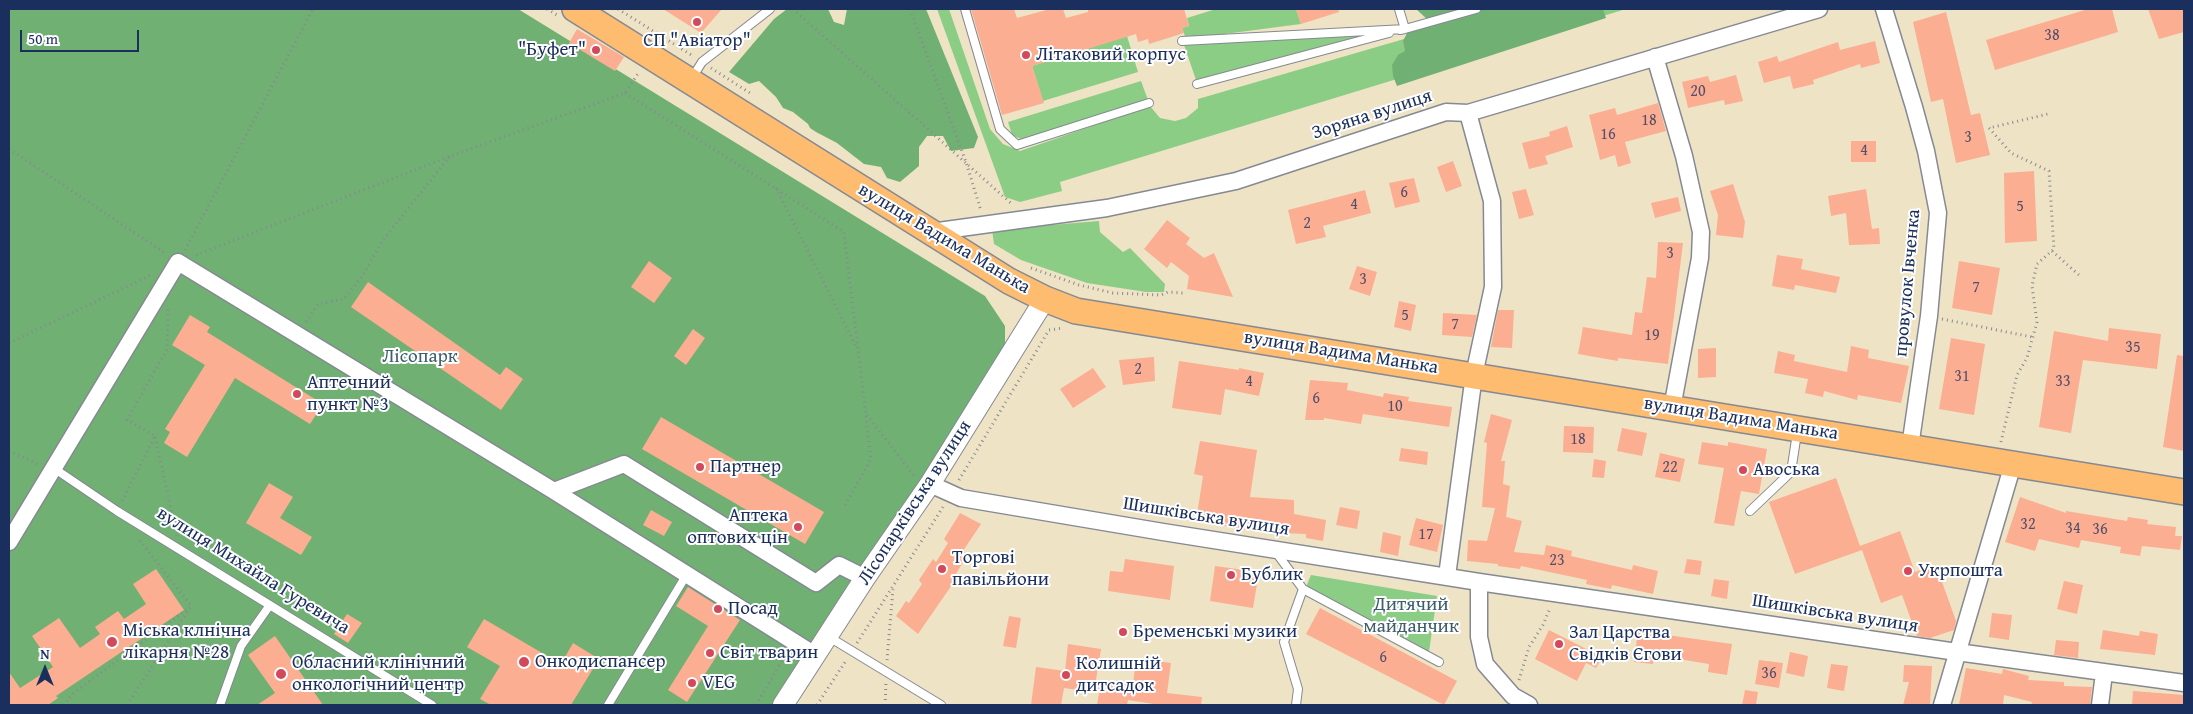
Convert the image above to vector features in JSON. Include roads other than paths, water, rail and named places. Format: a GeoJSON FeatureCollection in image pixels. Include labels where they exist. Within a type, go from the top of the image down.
{"type":"FeatureCollection","features":[{"type":"Feature","properties":{"kind":"main road","name":"вулиця Вадима Манька"},"geometry":{"type":"LineString","coordinates":[[575,9],[696,71],[931,232],[1009,281],[1045,299],[1076,311],[2184,492]]}},
{"type":"Feature","properties":{"kind":"street","name":"Зоряна вулиця"},"geometry":{"type":"LineString","coordinates":[[931,232],[1107,208],[1236,180],[1446,112],[1468,113],[1819,9]]}},
{"type":"Feature","properties":{"kind":"street","name":"провулок Івченка"},"geometry":{"type":"LineString","coordinates":[[1884,9],[1926,151],[1938,213],[1929,316],[1910,447]]}},
{"type":"Feature","properties":{"kind":"street"},"geometry":{"type":"LineString","coordinates":[[1656,57],[1684,156],[1701,232],[1700,258],[1672,408]]}},
{"type":"Feature","properties":{"kind":"street"},"geometry":{"type":"LineString","coordinates":[[1448,576],[1474,375],[1493,287],[1494,239],[1492,201],[1468,113]]}},
{"type":"Feature","properties":{"kind":"street"},"geometry":{"type":"LineString","coordinates":[[9,542],[55,469],[178,262],[554,491],[816,655]]}},
{"type":"Feature","properties":{"kind":"street","name":"Лісопарківська вулиця"},"geometry":{"type":"LineString","coordinates":[[783,705],[924,483],[1045,299]]}},
{"type":"Feature","properties":{"kind":"street"},"geometry":{"type":"LineString","coordinates":[[1942,705],[2005,463]]}},
{"type":"Feature","properties":{"kind":"street"},"geometry":{"type":"LineString","coordinates":[[554,491],[624,464],[816,583],[839,565],[865,578]]}},
{"type":"Feature","properties":{"kind":"street","name":"Шишківська вулиця"},"geometry":{"type":"LineString","coordinates":[[924,483],[961,498],[1163,528],[1479,582],[1957,652],[2184,683]]}},
{"type":"Feature","properties":{"kind":"street"},"geometry":{"type":"LineString","coordinates":[[1479,582],[1479,637],[1485,664],[1513,696],[1529,705]]}},
{"type":"Feature","properties":{"kind":"street"},"geometry":{"type":"LineString","coordinates":[[2100,705],[2104,673]]}},
{"type":"Feature","properties":{"kind":"lane"},"geometry":{"type":"LineString","coordinates":[[696,71],[770,9]]}},
{"type":"Feature","properties":{"kind":"lane"},"geometry":{"type":"LineString","coordinates":[[965,9],[1000,129],[1017,145],[1148,103]]}},
{"type":"Feature","properties":{"kind":"lane"},"geometry":{"type":"LineString","coordinates":[[1399,9],[1404,29]]}},
{"type":"Feature","properties":{"kind":"lane"},"geometry":{"type":"LineString","coordinates":[[1197,84],[1476,9]]}},
{"type":"Feature","properties":{"kind":"lane"},"geometry":{"type":"LineString","coordinates":[[1182,41],[1404,29]]}},
{"type":"Feature","properties":{"kind":"lane"},"geometry":{"type":"LineString","coordinates":[[1750,511],[1791,472],[1797,428]]}},
{"type":"Feature","properties":{"kind":"lane","name":"вулиця Михайла Гуревича"},"geometry":{"type":"LineString","coordinates":[[55,469],[117,511],[432,705]]}},
{"type":"Feature","properties":{"kind":"lane"},"geometry":{"type":"LineString","coordinates":[[1273,548],[1303,589],[1439,662]]}},
{"type":"Feature","properties":{"kind":"lane"},"geometry":{"type":"LineString","coordinates":[[608,705],[688,574]]}},
{"type":"Feature","properties":{"kind":"lane"},"geometry":{"type":"LineString","coordinates":[[1296,705],[1298,689],[1284,642],[1303,589]]}},
{"type":"Feature","properties":{"kind":"lane"},"geometry":{"type":"LineString","coordinates":[[220,705],[241,646],[270,605]]}},
{"type":"Feature","properties":{"kind":"lane"},"geometry":{"type":"LineString","coordinates":[[827,636],[941,705]]}},
{"type":"Feature","properties":{"kind":"place","name":"СП \"Авіатор\""},"geometry":{"type":"Point","coordinates":[697,22]}},
{"type":"Feature","properties":{"kind":"place","name":"\"Буфет\""},"geometry":{"type":"Point","coordinates":[596,50]}},
{"type":"Feature","properties":{"kind":"place","name":"Літаковий корпус"},"geometry":{"type":"Point","coordinates":[1026,55]}},
{"type":"Feature","properties":{"kind":"place","name":"Аптечний пункт №3"},"geometry":{"type":"Point","coordinates":[297,394]}},
{"type":"Feature","properties":{"kind":"place","name":"Партнер"},"geometry":{"type":"Point","coordinates":[700,467]}},
{"type":"Feature","properties":{"kind":"place","name":"Авоська"},"geometry":{"type":"Point","coordinates":[1743,470]}},
{"type":"Feature","properties":{"kind":"place","name":"Аптека оптових цін"},"geometry":{"type":"Point","coordinates":[798,527]}},
{"type":"Feature","properties":{"kind":"place","name":"Торгові павільйони"},"geometry":{"type":"Point","coordinates":[942,569]}},
{"type":"Feature","properties":{"kind":"place","name":"Укрпошта"},"geometry":{"type":"Point","coordinates":[1908,571]}},
{"type":"Feature","properties":{"kind":"place","name":"Бублик"},"geometry":{"type":"Point","coordinates":[1231,575]}},
{"type":"Feature","properties":{"kind":"place","name":"Посад"},"geometry":{"type":"Point","coordinates":[718,609]}},
{"type":"Feature","properties":{"kind":"place","name":"Бременські музики"},"geometry":{"type":"Point","coordinates":[1123,632]}},
{"type":"Feature","properties":{"kind":"place","name":"Міська клнічна лікарня №28"},"geometry":{"type":"Point","coordinates":[112,642]}},
{"type":"Feature","properties":{"kind":"place","name":"Зал Царства Свідків Єгови"},"geometry":{"type":"Point","coordinates":[1559,644]}},
{"type":"Feature","properties":{"kind":"place","name":"Світ тварин"},"geometry":{"type":"Point","coordinates":[710,653]}},
{"type":"Feature","properties":{"kind":"place","name":"Онкодиспансер"},"geometry":{"type":"Point","coordinates":[524,662]}},
{"type":"Feature","properties":{"kind":"place","name":"Обласний клінічний онкологічний центр"},"geometry":{"type":"Point","coordinates":[281,674]}},
{"type":"Feature","properties":{"kind":"place","name":"Колишній дитсадок"},"geometry":{"type":"Point","coordinates":[1066,675]}},
{"type":"Feature","properties":{"kind":"place","name":"VEG"},"geometry":{"type":"Point","coordinates":[692,683]}},
{"type":"Feature","properties":{"kind":"park label","name":"Лісопарк"},"geometry":{"type":"Point","coordinates":[420,357]}},
{"type":"Feature","properties":{"kind":"park label","name":"Дитячий майданчик"},"geometry":{"type":"Point","coordinates":[1411,616]}}]}
